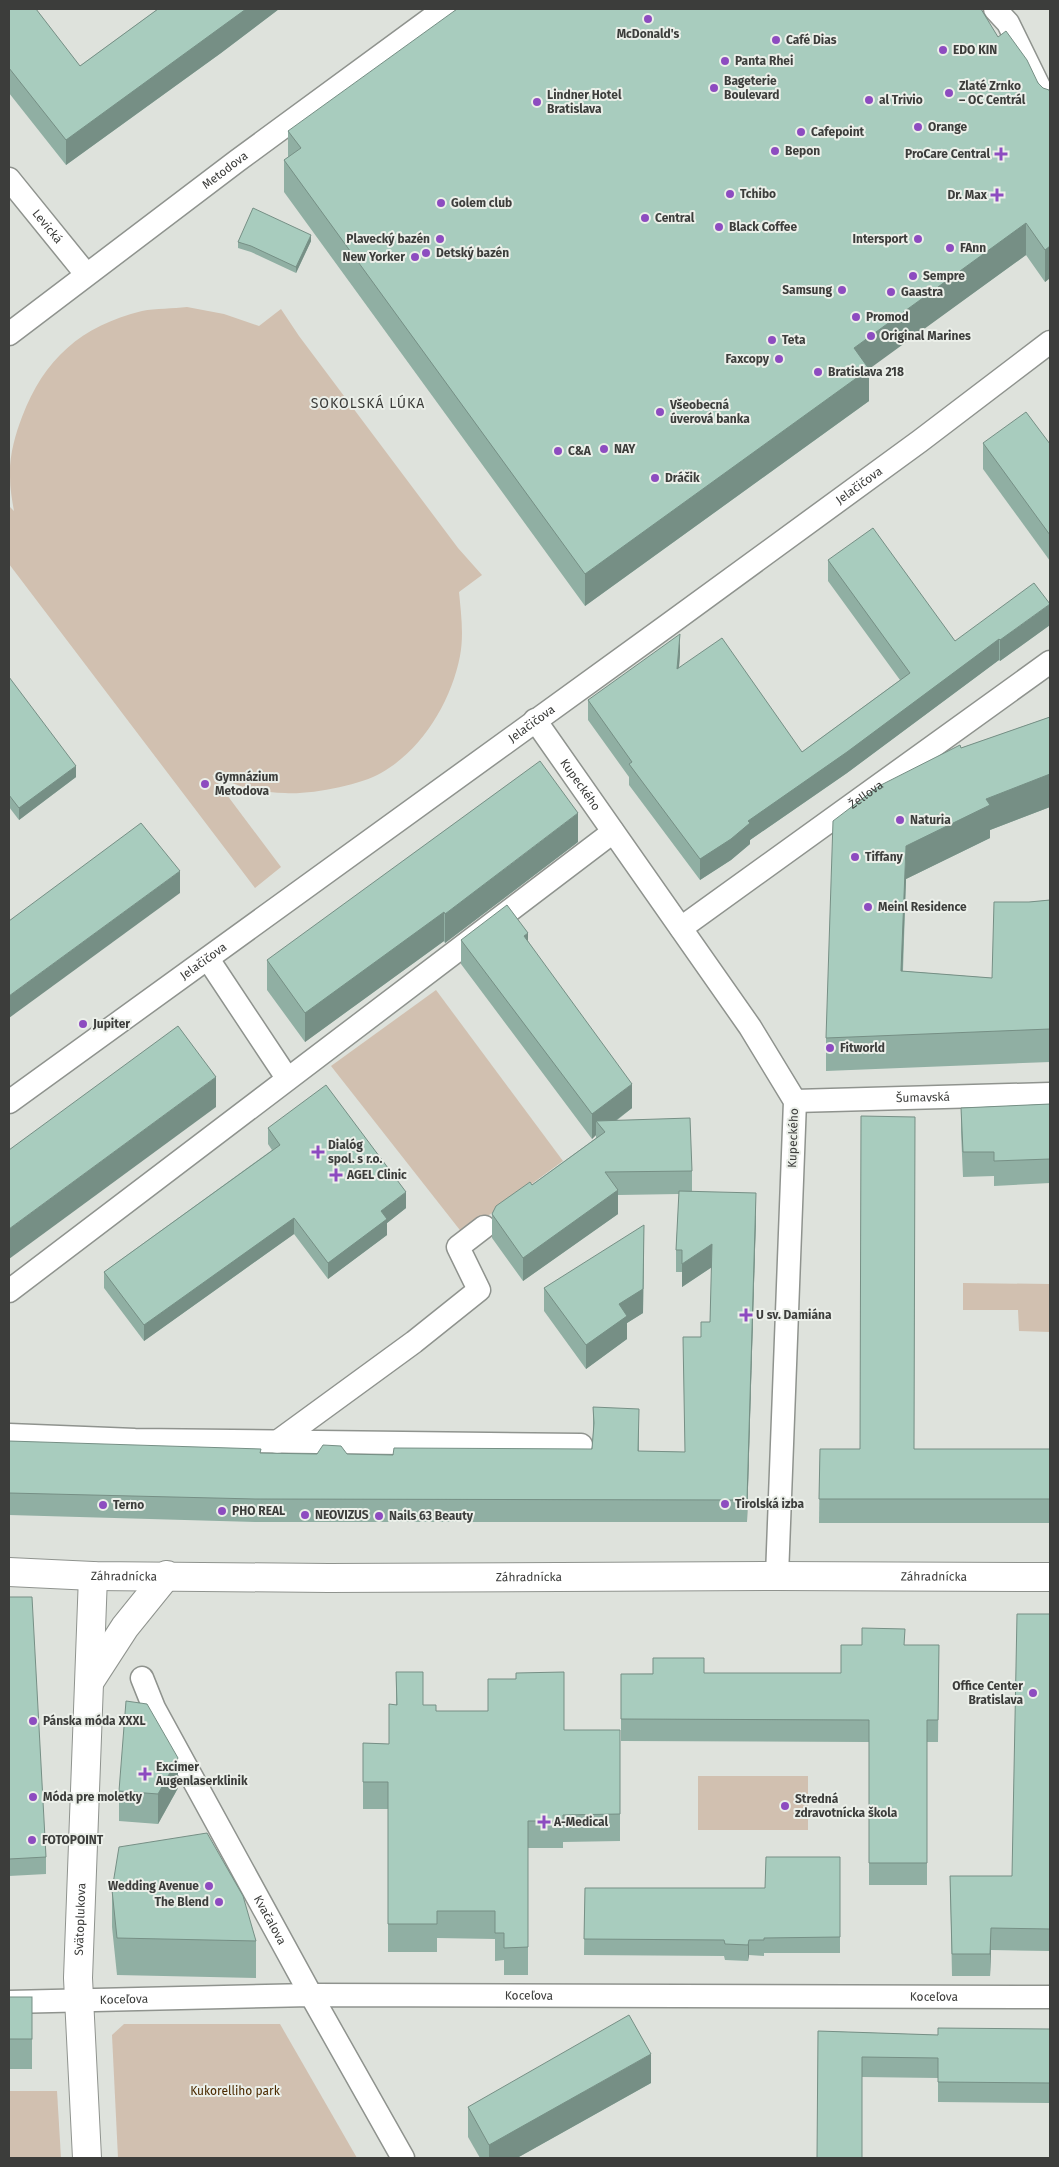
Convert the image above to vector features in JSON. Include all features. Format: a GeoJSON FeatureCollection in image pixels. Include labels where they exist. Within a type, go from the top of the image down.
{"type":"FeatureCollection","features":[{"type":"Feature","properties":{"kind":"street","name":"Metodova"},"geometry":{"type":"LineString","coordinates":[[9,334],[276,131],[444,9]]}},
{"type":"Feature","properties":{"kind":"street"},"geometry":{"type":"LineString","coordinates":[[995,9],[1008,23],[1050,108]]}},
{"type":"Feature","properties":{"kind":"street","name":"Levická"},"geometry":{"type":"LineString","coordinates":[[9,179],[86,274]]}},
{"type":"Feature","properties":{"kind":"street","name":"Jelačičova"},"geometry":{"type":"LineString","coordinates":[[9,1102],[858,486],[1050,342]]}},
{"type":"Feature","properties":{"kind":"street","name":"Žellova"},"geometry":{"type":"LineString","coordinates":[[681,928],[1050,662]]}},
{"type":"Feature","properties":{"kind":"street","name":"Kupeckého"},"geometry":{"type":"LineString","coordinates":[[535,720],[750,1026],[795,1102],[777,1576]]}},
{"type":"Feature","properties":{"kind":"street"},"geometry":{"type":"LineString","coordinates":[[9,1291],[613,832]]}},
{"type":"Feature","properties":{"kind":"street"},"geometry":{"type":"LineString","coordinates":[[208,959],[287,1078]]}},
{"type":"Feature","properties":{"kind":"street","name":"Šumavská"},"geometry":{"type":"LineString","coordinates":[[795,1102],[1050,1094]]}},
{"type":"Feature","properties":{"kind":"street"},"geometry":{"type":"LineString","coordinates":[[277,1442],[414,1342],[479,1290],[458,1247],[484,1227]]}},
{"type":"Feature","properties":{"kind":"street"},"geometry":{"type":"LineString","coordinates":[[9,1435],[135,1440],[581,1445]]}},
{"type":"Feature","properties":{"kind":"street","name":"Záhradnícka"},"geometry":{"type":"LineString","coordinates":[[9,1572],[93,1576],[167,1575],[329,1578],[1050,1577]]}},
{"type":"Feature","properties":{"kind":"street","name":"Svätoplukova"},"geometry":{"type":"LineString","coordinates":[[90,1682],[125,1627],[167,1575]]}},
{"type":"Feature","properties":{"kind":"street","name":"Svätoplukova"},"geometry":{"type":"LineString","coordinates":[[87,2158],[78,2002],[83,1815],[93,1576]]}},
{"type":"Feature","properties":{"kind":"street","name":"Kvačalova"},"geometry":{"type":"LineString","coordinates":[[142,1678],[154,1708],[311,1995],[403,2158]]}},
{"type":"Feature","properties":{"kind":"street","name":"Koceľova"},"geometry":{"type":"LineString","coordinates":[[9,2002],[78,2002],[311,1995],[1050,1997]]}},
{"type":"Feature","properties":{"kind":"green space"},"geometry":{"type":"Polygon","coordinates":[[[187,307],[224,314],[259,326],[281,309],[299,336],[458,548],[482,575],[459,592],[462,640],[456,673],[450,690],[433,723],[422,738],[396,763],[381,773],[361,781],[334,788],[295,793],[252,789],[212,775],[281,867],[255,888],[9,564],[9,506],[14,511],[10,481],[12,454],[22,417],[41,378],[67,348],[101,326],[120,317],[142,311],[187,307]]]}},
{"type":"Feature","properties":{"kind":"green space"},"geometry":{"type":"Polygon","coordinates":[[[436,990],[563,1161],[463,1234],[331,1066],[436,990]]]}},
{"type":"Feature","properties":{"kind":"green space"},"geometry":{"type":"Polygon","coordinates":[[[963,1283],[1050,1284],[1050,1332],[1019,1331],[1018,1310],[963,1310],[963,1283]]]}},
{"type":"Feature","properties":{"kind":"green space"},"geometry":{"type":"Polygon","coordinates":[[[698,1776],[808,1776],[808,1830],[698,1830],[698,1776]]]}},
{"type":"Feature","properties":{"kind":"green space","name":"Kukorelliho park"},"geometry":{"type":"Polygon","coordinates":[[[124,2024],[280,2024],[357,2158],[118,2158],[112,2035],[124,2024]]]}},
{"type":"Feature","properties":{"kind":"green space"},"geometry":{"type":"Polygon","coordinates":[[[9,2091],[57,2091],[61,2158],[9,2158],[9,2091]]]}},
{"type":"Feature","properties":{"kind":"building"},"geometry":{"type":"Polygon","coordinates":[[[9,9],[36,9],[80,66],[158,9],[246,9],[66,140],[9,68],[9,9]]]}},
{"type":"Feature","properties":{"kind":"building"},"geometry":{"type":"Polygon","coordinates":[[[457,9],[981,9],[998,37],[1006,31],[1027,60],[1038,83],[1050,92],[1050,246],[1045,250],[1026,223],[854,348],[869,369],[585,574],[284,160],[301,148],[288,131],[457,9]]]}},
{"type":"Feature","properties":{"kind":"building"},"geometry":{"type":"Polygon","coordinates":[[[253,208],[311,235],[296,267],[238,242],[253,208]]]}},
{"type":"Feature","properties":{"kind":"building"},"geometry":{"type":"Polygon","coordinates":[[[1026,412],[1050,444],[1050,535],[983,443],[1026,412]]]}},
{"type":"Feature","properties":{"kind":"building"},"geometry":{"type":"Polygon","coordinates":[[[873,528],[955,641],[1034,583],[1050,604],[999,639],[847,752],[748,821],[750,823],[731,839],[700,859],[629,764],[632,762],[588,700],[680,634],[677,669],[722,638],[802,752],[910,673],[828,560],[873,528]]]}},
{"type":"Feature","properties":{"kind":"building"},"geometry":{"type":"Polygon","coordinates":[[[9,677],[76,766],[19,808],[9,795],[9,677]]]}},
{"type":"Feature","properties":{"kind":"building","name":"Meinl Residence"},"geometry":{"type":"Polygon","coordinates":[[[1050,717],[1050,774],[986,799],[990,805],[906,846],[901,971],[992,978],[994,902],[1050,900],[1050,1029],[826,1038],[833,821],[879,786],[960,745],[961,748],[1050,717]]]}},
{"type":"Feature","properties":{"kind":"building"},"geometry":{"type":"Polygon","coordinates":[[[540,761],[578,813],[445,914],[444,912],[305,1013],[267,960],[540,761]]]}},
{"type":"Feature","properties":{"kind":"building"},"geometry":{"type":"Polygon","coordinates":[[[141,823],[180,871],[9,996],[9,921],[141,823]]]}},
{"type":"Feature","properties":{"kind":"building"},"geometry":{"type":"Polygon","coordinates":[[[507,905],[528,933],[524,936],[632,1084],[592,1114],[461,940],[507,905]]]}},
{"type":"Feature","properties":{"kind":"building"},"geometry":{"type":"Polygon","coordinates":[[[178,1026],[216,1077],[9,1229],[9,1150],[178,1026]]]}},
{"type":"Feature","properties":{"kind":"building"},"geometry":{"type":"Polygon","coordinates":[[[326,1085],[406,1192],[381,1211],[387,1219],[328,1263],[294,1218],[144,1325],[104,1272],[280,1145],[268,1128],[326,1085]]]}},
{"type":"Feature","properties":{"kind":"building"},"geometry":{"type":"Polygon","coordinates":[[[1050,1104],[1050,1159],[994,1161],[994,1152],[963,1152],[961,1108],[1050,1104]]]}},
{"type":"Feature","properties":{"kind":"building"},"geometry":{"type":"Polygon","coordinates":[[[861,1116],[915,1117],[914,1449],[1050,1449],[1050,1499],[819,1499],[820,1449],[860,1449],[861,1116]]]}},
{"type":"Feature","properties":{"kind":"building"},"geometry":{"type":"Polygon","coordinates":[[[690,1118],[692,1171],[605,1172],[618,1190],[523,1258],[492,1214],[496,1206],[530,1182],[532,1185],[605,1132],[596,1121],[690,1118]]]}},
{"type":"Feature","properties":{"kind":"building"},"geometry":{"type":"Polygon","coordinates":[[[679,1191],[756,1193],[747,1500],[255,1499],[9,1493],[9,1441],[261,1449],[260,1453],[317,1454],[323,1445],[341,1446],[347,1454],[393,1455],[394,1448],[592,1449],[593,1407],[639,1409],[638,1451],[685,1452],[683,1337],[701,1337],[701,1322],[710,1322],[712,1244],[682,1264],[682,1250],[676,1250],[679,1191]]]}},
{"type":"Feature","properties":{"kind":"building"},"geometry":{"type":"Polygon","coordinates":[[[644,1225],[643,1289],[619,1304],[627,1316],[586,1345],[544,1288],[644,1225]]]}},
{"type":"Feature","properties":{"kind":"building"},"geometry":{"type":"Polygon","coordinates":[[[9,1597],[32,1597],[46,1857],[9,1859],[9,1597]]]}},
{"type":"Feature","properties":{"kind":"building"},"geometry":{"type":"Polygon","coordinates":[[[1017,1614],[1050,1614],[1050,1929],[991,1928],[990,1954],[952,1954],[950,1876],[1012,1876],[1017,1614]]]}},
{"type":"Feature","properties":{"kind":"building"},"geometry":{"type":"Polygon","coordinates":[[[862,1628],[905,1629],[904,1645],[939,1645],[938,1720],[927,1720],[927,1863],[869,1863],[869,1720],[621,1719],[621,1674],[653,1674],[653,1658],[704,1658],[704,1673],[841,1673],[841,1645],[862,1645],[862,1628]]]}},
{"type":"Feature","properties":{"kind":"building"},"geometry":{"type":"Polygon","coordinates":[[[396,1672],[423,1672],[423,1705],[436,1705],[436,1711],[488,1711],[488,1679],[516,1679],[516,1673],[564,1672],[564,1730],[620,1730],[620,1814],[563,1815],[563,1821],[528,1821],[528,1947],[504,1948],[504,1933],[495,1933],[495,1911],[437,1911],[437,1924],[388,1924],[388,1782],[363,1782],[363,1743],[389,1744],[389,1704],[397,1705],[396,1672]]]}},
{"type":"Feature","properties":{"kind":"building"},"geometry":{"type":"Polygon","coordinates":[[[126,1701],[147,1704],[178,1758],[158,1794],[119,1791],[126,1701]]]}},
{"type":"Feature","properties":{"kind":"building"},"geometry":{"type":"Polygon","coordinates":[[[207,1833],[243,1896],[256,1941],[117,1938],[112,1890],[119,1847],[207,1833]]]}},
{"type":"Feature","properties":{"kind":"building"},"geometry":{"type":"Polygon","coordinates":[[[766,1857],[840,1857],[840,1937],[764,1938],[764,1940],[749,1940],[748,1945],[725,1944],[724,1940],[584,1939],[585,1888],[765,1888],[766,1857]]]}},
{"type":"Feature","properties":{"kind":"building"},"geometry":{"type":"Polygon","coordinates":[[[9,1997],[32,1997],[32,2039],[9,2039],[9,1997]]]}},
{"type":"Feature","properties":{"kind":"building"},"geometry":{"type":"Polygon","coordinates":[[[629,2015],[651,2054],[489,2145],[468,2107],[629,2015]]]}},
{"type":"Feature","properties":{"kind":"building"},"geometry":{"type":"Polygon","coordinates":[[[938,2028],[1050,2029],[1050,2083],[938,2082],[938,2058],[862,2057],[862,2158],[817,2158],[818,2031],[938,2035],[938,2028]]]}},
{"type":"Feature","properties":{"kind":"place","name":"McDonald's"},"geometry":{"type":"Point","coordinates":[648,19]}},
{"type":"Feature","properties":{"kind":"place","name":"Café Dias"},"geometry":{"type":"Point","coordinates":[776,40]}},
{"type":"Feature","properties":{"kind":"place","name":"EDO KIN"},"geometry":{"type":"Point","coordinates":[943,50]}},
{"type":"Feature","properties":{"kind":"place","name":"Panta Rhei"},"geometry":{"type":"Point","coordinates":[725,61]}},
{"type":"Feature","properties":{"kind":"place","name":"Bageterie Boulevard"},"geometry":{"type":"Point","coordinates":[714,88]}},
{"type":"Feature","properties":{"kind":"place","name":"Zlaté Zrnko – OC Centrál"},"geometry":{"type":"Point","coordinates":[949,93]}},
{"type":"Feature","properties":{"kind":"place","name":"al Trivio"},"geometry":{"type":"Point","coordinates":[869,100]}},
{"type":"Feature","properties":{"kind":"place","name":"Lindner Hotel Bratislava"},"geometry":{"type":"Point","coordinates":[537,102]}},
{"type":"Feature","properties":{"kind":"place","name":"Orange"},"geometry":{"type":"Point","coordinates":[918,127]}},
{"type":"Feature","properties":{"kind":"place","name":"Cafepoint"},"geometry":{"type":"Point","coordinates":[801,132]}},
{"type":"Feature","properties":{"kind":"place","name":"Bepon"},"geometry":{"type":"Point","coordinates":[775,151]}},
{"type":"Feature","properties":{"kind":"place","name":"ProCare Central"},"geometry":{"type":"Point","coordinates":[1001,154]}},
{"type":"Feature","properties":{"kind":"place","name":"Tchibo"},"geometry":{"type":"Point","coordinates":[730,194]}},
{"type":"Feature","properties":{"kind":"place","name":"Dr. Max"},"geometry":{"type":"Point","coordinates":[997,195]}},
{"type":"Feature","properties":{"kind":"place","name":"Golem club"},"geometry":{"type":"Point","coordinates":[441,203]}},
{"type":"Feature","properties":{"kind":"place","name":"Central"},"geometry":{"type":"Point","coordinates":[645,218]}},
{"type":"Feature","properties":{"kind":"place","name":"Black Coffee"},"geometry":{"type":"Point","coordinates":[719,227]}},
{"type":"Feature","properties":{"kind":"place","name":"Plavecký bazén"},"geometry":{"type":"Point","coordinates":[440,239]}},
{"type":"Feature","properties":{"kind":"place","name":"Intersport"},"geometry":{"type":"Point","coordinates":[918,239]}},
{"type":"Feature","properties":{"kind":"place","name":"FAnn"},"geometry":{"type":"Point","coordinates":[950,248]}},
{"type":"Feature","properties":{"kind":"place","name":"Detský bazén"},"geometry":{"type":"Point","coordinates":[426,253]}},
{"type":"Feature","properties":{"kind":"place","name":"New Yorker"},"geometry":{"type":"Point","coordinates":[415,257]}},
{"type":"Feature","properties":{"kind":"place","name":"Sempre"},"geometry":{"type":"Point","coordinates":[913,276]}},
{"type":"Feature","properties":{"kind":"place","name":"Samsung"},"geometry":{"type":"Point","coordinates":[842,290]}},
{"type":"Feature","properties":{"kind":"place","name":"Gaastra"},"geometry":{"type":"Point","coordinates":[891,292]}},
{"type":"Feature","properties":{"kind":"place","name":"Promod"},"geometry":{"type":"Point","coordinates":[856,317]}},
{"type":"Feature","properties":{"kind":"place","name":"Original Marines"},"geometry":{"type":"Point","coordinates":[871,336]}},
{"type":"Feature","properties":{"kind":"place","name":"Teta"},"geometry":{"type":"Point","coordinates":[772,340]}},
{"type":"Feature","properties":{"kind":"place","name":"Faxcopy"},"geometry":{"type":"Point","coordinates":[779,359]}},
{"type":"Feature","properties":{"kind":"place","name":"Bratislava 218"},"geometry":{"type":"Point","coordinates":[818,372]}},
{"type":"Feature","properties":{"kind":"place","name":"Všeobecná úverová banka"},"geometry":{"type":"Point","coordinates":[660,412]}},
{"type":"Feature","properties":{"kind":"place","name":"NAY"},"geometry":{"type":"Point","coordinates":[604,449]}},
{"type":"Feature","properties":{"kind":"place","name":"C&A"},"geometry":{"type":"Point","coordinates":[558,451]}},
{"type":"Feature","properties":{"kind":"place","name":"Dráčik"},"geometry":{"type":"Point","coordinates":[655,478]}},
{"type":"Feature","properties":{"kind":"place","name":"Gymnázium Metodova"},"geometry":{"type":"Point","coordinates":[205,784]}},
{"type":"Feature","properties":{"kind":"place","name":"Naturia"},"geometry":{"type":"Point","coordinates":[900,820]}},
{"type":"Feature","properties":{"kind":"place","name":"Tiffany"},"geometry":{"type":"Point","coordinates":[855,857]}},
{"type":"Feature","properties":{"kind":"place","name":"Meinl Residence"},"geometry":{"type":"Point","coordinates":[868,907]}},
{"type":"Feature","properties":{"kind":"place","name":"Jupiter"},"geometry":{"type":"Point","coordinates":[83,1024]}},
{"type":"Feature","properties":{"kind":"place","name":"Fitworld"},"geometry":{"type":"Point","coordinates":[830,1048]}},
{"type":"Feature","properties":{"kind":"place","name":"Dialóg spol. s r.o."},"geometry":{"type":"Point","coordinates":[318,1152]}},
{"type":"Feature","properties":{"kind":"place","name":"AGEL Clinic"},"geometry":{"type":"Point","coordinates":[336,1175]}},
{"type":"Feature","properties":{"kind":"place","name":"U sv. Damiána"},"geometry":{"type":"Point","coordinates":[746,1315]}},
{"type":"Feature","properties":{"kind":"place","name":"Tirolská izba"},"geometry":{"type":"Point","coordinates":[725,1504]}},
{"type":"Feature","properties":{"kind":"place","name":"Terno"},"geometry":{"type":"Point","coordinates":[103,1505]}},
{"type":"Feature","properties":{"kind":"place","name":"PHO REAL"},"geometry":{"type":"Point","coordinates":[222,1511]}},
{"type":"Feature","properties":{"kind":"place","name":"NEOVIZUS"},"geometry":{"type":"Point","coordinates":[305,1515]}},
{"type":"Feature","properties":{"kind":"place","name":"Nails 63 Beauty"},"geometry":{"type":"Point","coordinates":[379,1516]}},
{"type":"Feature","properties":{"kind":"place","name":"Office Center Bratislava"},"geometry":{"type":"Point","coordinates":[1033,1693]}},
{"type":"Feature","properties":{"kind":"place","name":"Pánska móda XXXL"},"geometry":{"type":"Point","coordinates":[33,1721]}},
{"type":"Feature","properties":{"kind":"place","name":"Excimer Augenlaserklinik"},"geometry":{"type":"Point","coordinates":[145,1774]}},
{"type":"Feature","properties":{"kind":"place","name":"Móda pre moletky"},"geometry":{"type":"Point","coordinates":[33,1797]}},
{"type":"Feature","properties":{"kind":"place","name":"Stredná zdravotnícka škola"},"geometry":{"type":"Point","coordinates":[785,1806]}},
{"type":"Feature","properties":{"kind":"place","name":"A-Medical"},"geometry":{"type":"Point","coordinates":[544,1822]}},
{"type":"Feature","properties":{"kind":"place","name":"FOTOPOINT"},"geometry":{"type":"Point","coordinates":[32,1840]}},
{"type":"Feature","properties":{"kind":"place","name":"Wedding Avenue"},"geometry":{"type":"Point","coordinates":[209,1886]}},
{"type":"Feature","properties":{"kind":"place","name":"The Blend"},"geometry":{"type":"Point","coordinates":[219,1902]}},
{"type":"Feature","properties":{"kind":"district","name":"SOKOLSKÁ LÚKA"},"geometry":{"type":"Point","coordinates":[368,403]}}]}
